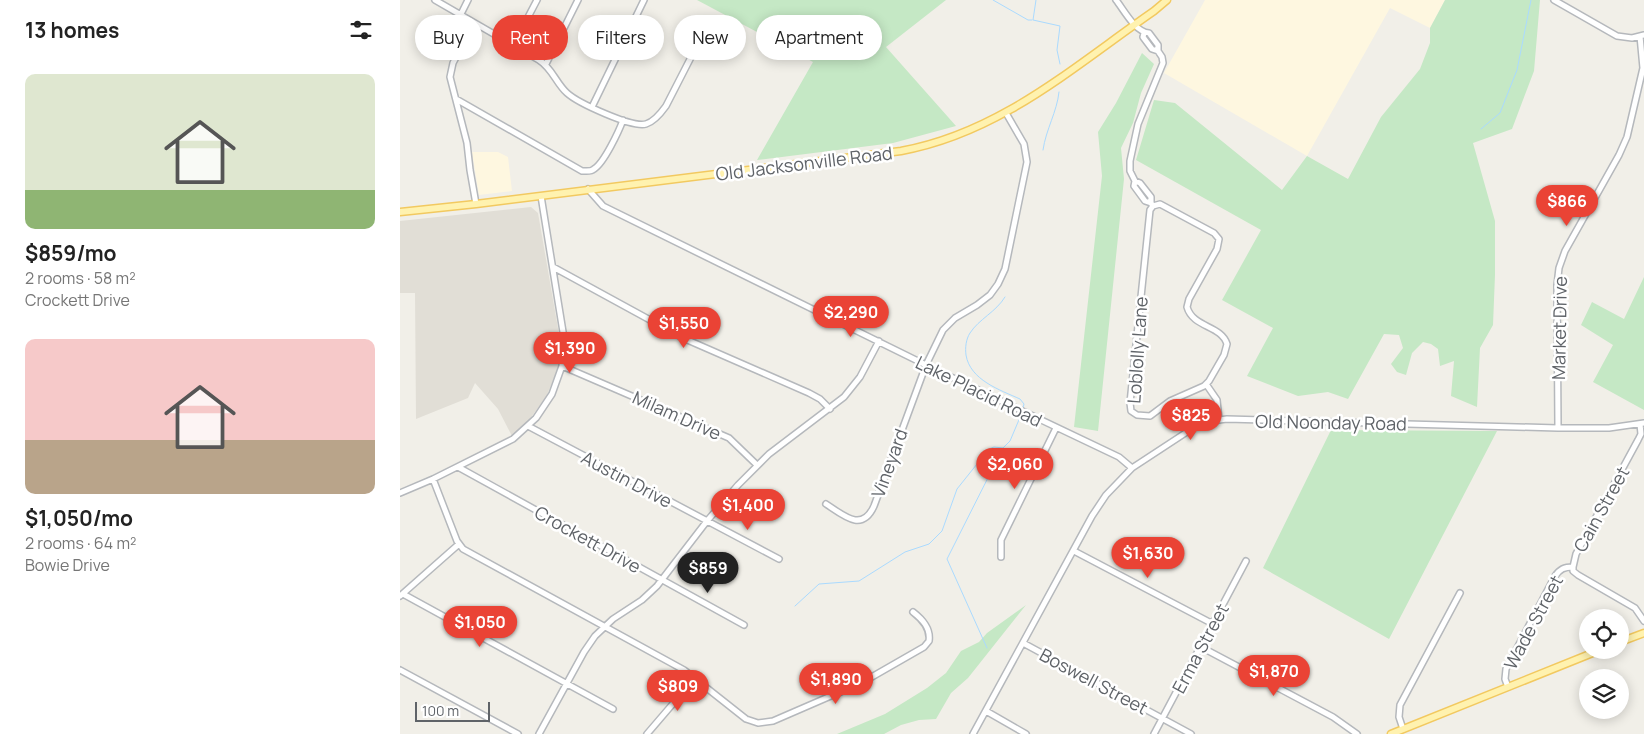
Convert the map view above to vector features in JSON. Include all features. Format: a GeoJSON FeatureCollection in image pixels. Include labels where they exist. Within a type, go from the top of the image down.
{"type":"FeatureCollection","features":[{"type":"Feature","properties":{"kind":"main road","name":"Old Jacksonville Road"},"geometry":{"type":"LineString","coordinates":[[400,212],[541,196],[909,149],[933,144],[964,133],[1006,113],[1031,98],[1135,25],[1167,0]]}},
{"type":"Feature","properties":{"kind":"main road"},"geometry":{"type":"LineString","coordinates":[[1629,638],[1644,632]]}},
{"type":"Feature","properties":{"kind":"main road"},"geometry":{"type":"LineString","coordinates":[[1391,734],[1579,658]]}},
{"type":"Feature","properties":{"kind":"street"},"geometry":{"type":"LineString","coordinates":[[435,0],[461,14],[468,0]]}},
{"type":"Feature","properties":{"kind":"street"},"geometry":{"type":"LineString","coordinates":[[529,15],[537,0]]}},
{"type":"Feature","properties":{"kind":"street"},"geometry":{"type":"LineString","coordinates":[[546,64],[578,0]]}},
{"type":"Feature","properties":{"kind":"street"},"geometry":{"type":"LineString","coordinates":[[592,107],[644,0]]}},
{"type":"Feature","properties":{"kind":"street"},"geometry":{"type":"LineString","coordinates":[[1116,0],[1135,25],[1144,33],[1149,34],[1158,45],[1158,51],[1163,62],[1140,119],[1130,161],[1130,171],[1135,181],[1140,183],[1151,197],[1152,204],[1164,205],[1214,233],[1219,239],[1217,249],[1189,299],[1187,307],[1192,317],[1220,334],[1226,341],[1226,352],[1206,384],[1217,400],[1219,420]]}},
{"type":"Feature","properties":{"kind":"street"},"geometry":{"type":"LineString","coordinates":[[1554,0],[1617,36],[1632,38],[1642,36]]}},
{"type":"Feature","properties":{"kind":"street","name":"Market Drive"},"geometry":{"type":"LineString","coordinates":[[1558,428],[1557,285],[1559,268],[1571,240],[1624,144],[1643,68],[1642,36]]}},
{"type":"Feature","properties":{"kind":"street"},"geometry":{"type":"LineString","coordinates":[[456,60],[450,77],[467,143],[476,204]]}},
{"type":"Feature","properties":{"kind":"street"},"geometry":{"type":"LineString","coordinates":[[540,60],[546,64],[566,92],[612,117],[641,125],[647,124],[662,112],[689,60]]}},
{"type":"Feature","properties":{"kind":"street"},"geometry":{"type":"LineString","coordinates":[[456,99],[582,171],[589,172],[595,169],[601,162],[619,131],[623,120]]}},
{"type":"Feature","properties":{"kind":"street"},"geometry":{"type":"LineString","coordinates":[[926,365],[946,326],[990,295],[1005,269],[1027,162],[1024,144],[1006,113]]}},
{"type":"Feature","properties":{"kind":"street","name":"Lake Placid Road"},"geometry":{"type":"LineString","coordinates":[[588,189],[603,206],[1119,458],[1132,468]]}},
{"type":"Feature","properties":{"kind":"street"},"geometry":{"type":"LineString","coordinates":[[400,493],[508,442],[528,426],[549,399],[562,366],[564,350],[563,331],[541,196]]}},
{"type":"Feature","properties":{"kind":"street","name":"Loblolly Lane"},"geometry":{"type":"LineString","coordinates":[[1152,204],[1130,408],[1137,415],[1150,416],[1170,401],[1206,384]]}},
{"type":"Feature","properties":{"kind":"street"},"geometry":{"type":"LineString","coordinates":[[553,267],[683,338],[809,393],[820,399],[830,409]]}},
{"type":"Feature","properties":{"kind":"street"},"geometry":{"type":"LineString","coordinates":[[539,734],[587,647],[605,626],[645,597],[662,580],[707,521],[757,465],[844,397],[855,383],[879,341]]}},
{"type":"Feature","properties":{"kind":"street","name":"Vineyard"},"geometry":{"type":"LineString","coordinates":[[826,504],[856,520],[864,520],[868,517],[874,506],[926,365]]}},
{"type":"Feature","properties":{"kind":"street","name":"Milam Drive"},"geometry":{"type":"LineString","coordinates":[[562,366],[729,438],[757,465]]}},
{"type":"Feature","properties":{"kind":"street","name":"Old Noonday Road"},"geometry":{"type":"LineString","coordinates":[[974,734],[1106,495],[1132,468],[1193,428],[1204,423],[1219,420],[1558,428],[1609,428],[1642,423]]}},
{"type":"Feature","properties":{"kind":"street","name":"Cain Street"},"geometry":{"type":"LineString","coordinates":[[1572,567],[1576,554],[1641,434],[1642,423]]}},
{"type":"Feature","properties":{"kind":"street","name":"Austin Drive"},"geometry":{"type":"LineString","coordinates":[[528,426],[779,559]]}},
{"type":"Feature","properties":{"kind":"street"},"geometry":{"type":"LineString","coordinates":[[1001,557],[1000,540],[1056,428]]}},
{"type":"Feature","properties":{"kind":"street","name":"Crockett Drive"},"geometry":{"type":"LineString","coordinates":[[458,467],[744,625]]}},
{"type":"Feature","properties":{"kind":"street"},"geometry":{"type":"LineString","coordinates":[[433,479],[459,544],[465,550],[684,670],[740,715],[758,723],[774,721],[869,679],[928,643],[930,636],[926,626],[913,612]]}},
{"type":"Feature","properties":{"kind":"street"},"geometry":{"type":"LineString","coordinates":[[459,544],[401,595],[613,709]]}},
{"type":"Feature","properties":{"kind":"street"},"geometry":{"type":"LineString","coordinates":[[1074,551],[1213,624]]}},
{"type":"Feature","properties":{"kind":"street","name":"Erma Street"},"geometry":{"type":"LineString","coordinates":[[1154,734],[1246,561]]}},
{"type":"Feature","properties":{"kind":"street"},"geometry":{"type":"LineString","coordinates":[[1572,567],[1573,571],[1578,575],[1635,608],[1644,621]]}},
{"type":"Feature","properties":{"kind":"street","name":"Wade Street"},"geometry":{"type":"LineString","coordinates":[[1508,687],[1505,679],[1506,669],[1555,576],[1559,570],[1572,567]]}},
{"type":"Feature","properties":{"kind":"street"},"geometry":{"type":"LineString","coordinates":[[1403,729],[1399,717],[1400,705],[1460,593]]}},
{"type":"Feature","properties":{"kind":"street","name":"Boswell Street"},"geometry":{"type":"LineString","coordinates":[[1023,643],[1191,734]]}},
{"type":"Feature","properties":{"kind":"street"},"geometry":{"type":"LineString","coordinates":[[1200,647],[1333,717],[1357,734]]}},
{"type":"Feature","properties":{"kind":"street"},"geometry":{"type":"LineString","coordinates":[[400,670],[518,734]]}},
{"type":"Feature","properties":{"kind":"street"},"geometry":{"type":"LineString","coordinates":[[647,734],[695,678]]}},
{"type":"Feature","properties":{"kind":"street"},"geometry":{"type":"LineString","coordinates":[[837,684],[841,692]]}},
{"type":"Feature","properties":{"kind":"street"},"geometry":{"type":"LineString","coordinates":[[986,711],[1026,734]]}},
{"type":"Feature","properties":{"kind":"shaded area"},"geometry":{"type":"Polygon","coordinates":[[[1205,0],[1445,0],[1430,28],[1390,8],[1307,156],[1164,73],[1205,0]]]}},
{"type":"Feature","properties":{"kind":"shaded area"},"geometry":{"type":"Polygon","coordinates":[[[472,152],[498,152],[508,157],[512,191],[479,195],[472,152]]]}},
{"type":"Feature","properties":{"kind":"shaded area"},"geometry":{"type":"Polygon","coordinates":[[[531,207],[538,213],[560,340],[557,371],[546,397],[529,420],[512,436],[498,409],[475,383],[468,398],[416,419],[415,293],[400,293],[400,221],[531,207]]]}},
{"type":"Feature","properties":{"kind":"green space"},"geometry":{"type":"Polygon","coordinates":[[[697,0],[946,0],[886,47],[956,126],[893,143],[757,160],[813,62],[809,60],[882,60],[882,15],[756,15],[756,32],[746,26],[746,15],[725,15],[697,0]]]}},
{"type":"Feature","properties":{"kind":"green space"},"geometry":{"type":"Polygon","coordinates":[[[1445,0],[1540,0],[1534,71],[1512,129],[1473,143],[1495,221],[1493,325],[1480,348],[1477,407],[1451,396],[1454,361],[1440,366],[1438,349],[1431,344],[1423,342],[1412,353],[1406,375],[1397,372],[1391,364],[1403,348],[1399,335],[1384,334],[1348,399],[1328,392],[1298,396],[1247,376],[1273,328],[1222,300],[1261,230],[1136,160],[1154,100],[1175,103],[1282,190],[1307,156],[1348,179],[1381,117],[1420,69],[1430,43],[1430,28],[1445,0]]]}},
{"type":"Feature","properties":{"kind":"green space"},"geometry":{"type":"Polygon","coordinates":[[[1142,53],[1154,64],[1141,93],[1133,123],[1121,148],[1124,179],[1098,431],[1074,427],[1102,176],[1098,132],[1116,103],[1142,53]]]}},
{"type":"Feature","properties":{"kind":"green space"},"geometry":{"type":"Polygon","coordinates":[[[1644,277],[1644,410],[1593,382],[1613,345],[1581,325],[1592,302],[1624,319],[1644,277]]]}},
{"type":"Feature","properties":{"kind":"green space"},"geometry":{"type":"Polygon","coordinates":[[[1331,430],[1497,431],[1389,639],[1263,568],[1331,430]]]}},
{"type":"Feature","properties":{"kind":"green space"},"geometry":{"type":"Polygon","coordinates":[[[1026,605],[968,678],[951,693],[936,719],[919,720],[901,725],[884,734],[837,734],[885,714],[927,688],[946,673],[961,651],[979,642],[987,633],[1026,605]]]}},
{"type":"Feature","properties":{"kind":"waterway"},"geometry":{"type":"LineString","coordinates":[[993,0],[1028,20],[1032,20]]}},
{"type":"Feature","properties":{"kind":"waterway"},"geometry":{"type":"LineString","coordinates":[[1036,0],[1033,20],[1060,26],[1057,50],[1060,64]]}},
{"type":"Feature","properties":{"kind":"waterway"},"geometry":{"type":"LineString","coordinates":[[1481,129],[1500,113],[1517,70],[1531,0]]}},
{"type":"Feature","properties":{"kind":"waterway"},"geometry":{"type":"LineString","coordinates":[[1043,150],[1059,92]]}},
{"type":"Feature","properties":{"kind":"waterway"},"geometry":{"type":"LineString","coordinates":[[1005,297],[970,333],[966,344],[966,355],[973,371],[980,378],[995,388],[1020,399],[1024,404],[1023,408]]}},
{"type":"Feature","properties":{"kind":"waterway"},"geometry":{"type":"LineString","coordinates":[[987,648],[947,559],[1003,448],[1010,441],[1021,415]]}},
{"type":"Feature","properties":{"kind":"waterway"},"geometry":{"type":"LineString","coordinates":[[795,606],[819,584],[859,581],[905,552],[929,544],[942,531],[957,489],[989,449],[994,447],[1003,448]]}}]}
